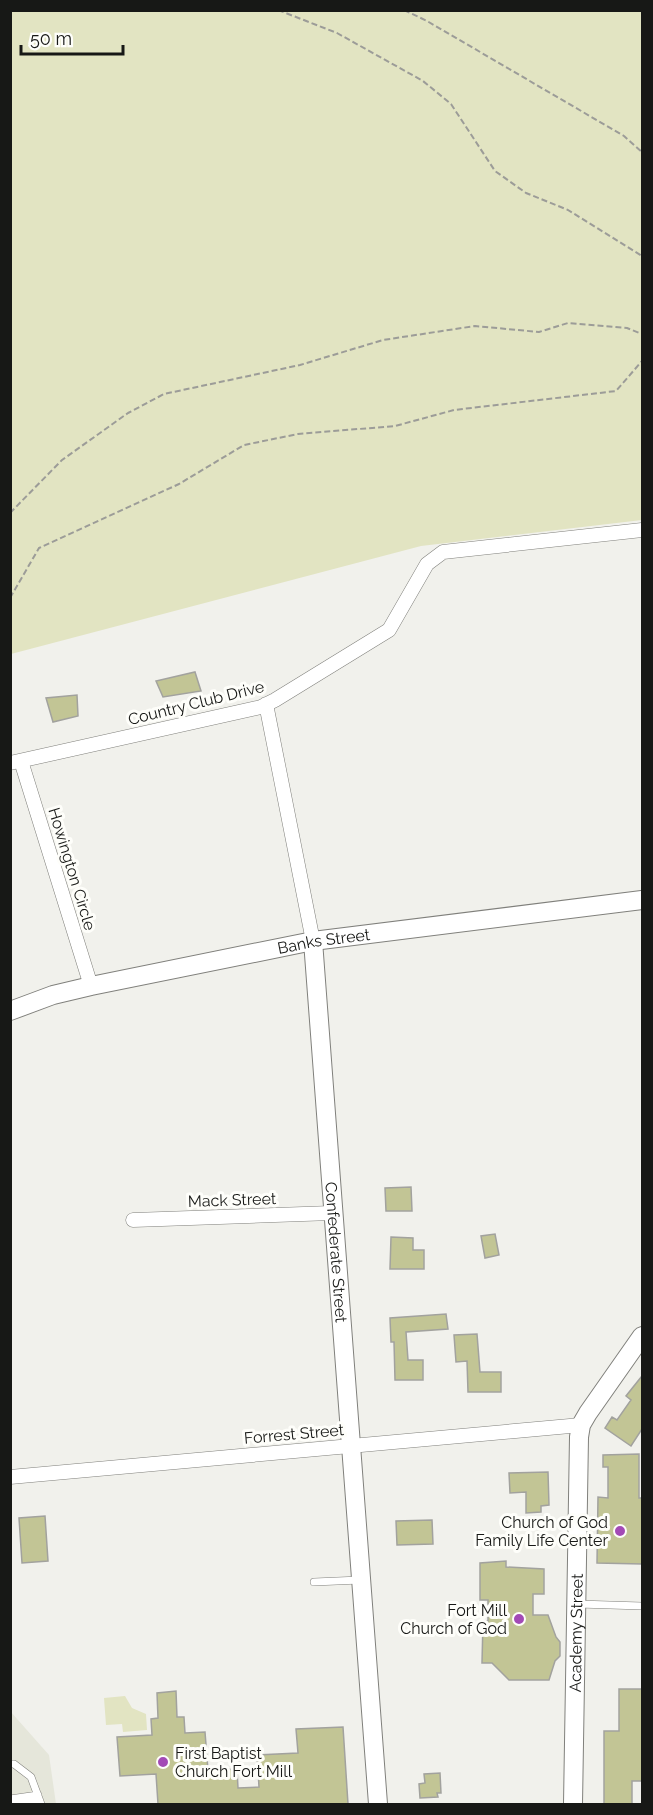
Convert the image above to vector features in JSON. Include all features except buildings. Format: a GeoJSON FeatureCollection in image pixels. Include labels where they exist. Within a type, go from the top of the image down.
{"type":"FeatureCollection","features":[{"type":"Feature","properties":{"kind":"street","name":"Country Club Drive"},"geometry":{"type":"LineString","coordinates":[[16,762],[266,704],[388,630],[427,564],[443,552],[642,530]]}},
{"type":"Feature","properties":{"kind":"street","name":"Confederate Street"},"geometry":{"type":"LineString","coordinates":[[266,704],[313,941],[378,1804]]}},
{"type":"Feature","properties":{"kind":"street","name":"Howington Circle"},"geometry":{"type":"LineString","coordinates":[[16,762],[91,986]]}},
{"type":"Feature","properties":{"kind":"street","name":"Banks Street"},"geometry":{"type":"LineString","coordinates":[[10,1011],[53,995],[91,986],[313,941],[642,900]]}},
{"type":"Feature","properties":{"kind":"street","name":"Mack Street"},"geometry":{"type":"LineString","coordinates":[[133,1220],[332,1213]]}},
{"type":"Feature","properties":{"kind":"street"},"geometry":{"type":"LineString","coordinates":[[581,1425],[642,1336]]}},
{"type":"Feature","properties":{"kind":"street","name":"Forrest Street"},"geometry":{"type":"LineString","coordinates":[[10,1477],[581,1425]]}},
{"type":"Feature","properties":{"kind":"street","name":"Academy Street"},"geometry":{"type":"LineString","coordinates":[[573,1804],[581,1425]]}},
{"type":"Feature","properties":{"kind":"lane"},"geometry":{"type":"LineString","coordinates":[[314,1582],[360,1580]]}},
{"type":"Feature","properties":{"kind":"lane"},"geometry":{"type":"LineString","coordinates":[[576,1604],[642,1606]]}},
{"type":"Feature","properties":{"kind":"lane"},"geometry":{"type":"LineString","coordinates":[[10,1764],[14,1764],[31,1777],[40,1800]]}},
{"type":"Feature","properties":{"kind":"lane"},"geometry":{"type":"LineString","coordinates":[[10,1799],[40,1800]]}},
{"type":"Feature","properties":{"kind":"lane"},"geometry":{"type":"LineString","coordinates":[[13,1804],[40,1800]]}},
{"type":"Feature","properties":{"kind":"path"},"geometry":{"type":"LineString","coordinates":[[278,10],[337,33],[423,81],[451,104],[495,171],[526,193],[568,210],[642,256]]}},
{"type":"Feature","properties":{"kind":"path"},"geometry":{"type":"LineString","coordinates":[[404,10],[427,21],[615,130],[642,152]]}},
{"type":"Feature","properties":{"kind":"path"},"geometry":{"type":"LineString","coordinates":[[10,513],[62,460],[128,413],[164,394],[300,365],[384,340],[474,326],[539,332],[568,323],[627,328],[642,334]]}},
{"type":"Feature","properties":{"kind":"path"},"geometry":{"type":"LineString","coordinates":[[10,598],[39,548],[179,484],[244,444],[298,434],[395,426],[454,410],[616,392],[642,361]]}},
{"type":"Feature","properties":{"kind":"shaded area"},"geometry":{"type":"Polygon","coordinates":[[[10,1711],[49,1755],[56,1804],[11,1804],[10,1711]]]}},
{"type":"Feature","properties":{"kind":"green space"},"geometry":{"type":"Polygon","coordinates":[[[11,10],[642,11],[642,520],[421,546],[11,654],[11,10]]]}},
{"type":"Feature","properties":{"kind":"green space"},"geometry":{"type":"Polygon","coordinates":[[[125,1696],[132,1708],[146,1714],[147,1730],[123,1732],[122,1724],[106,1725],[104,1698],[125,1696]]]}},
{"type":"Feature","properties":{"kind":"place","name":"Church of God Family Life Center"},"geometry":{"type":"Point","coordinates":[620,1531]}},
{"type":"Feature","properties":{"kind":"place","name":"Fort Mill Church of God"},"geometry":{"type":"Point","coordinates":[519,1619]}},
{"type":"Feature","properties":{"kind":"place","name":"First Baptist Church Fort Mill"},"geometry":{"type":"Point","coordinates":[163,1762]}}]}
